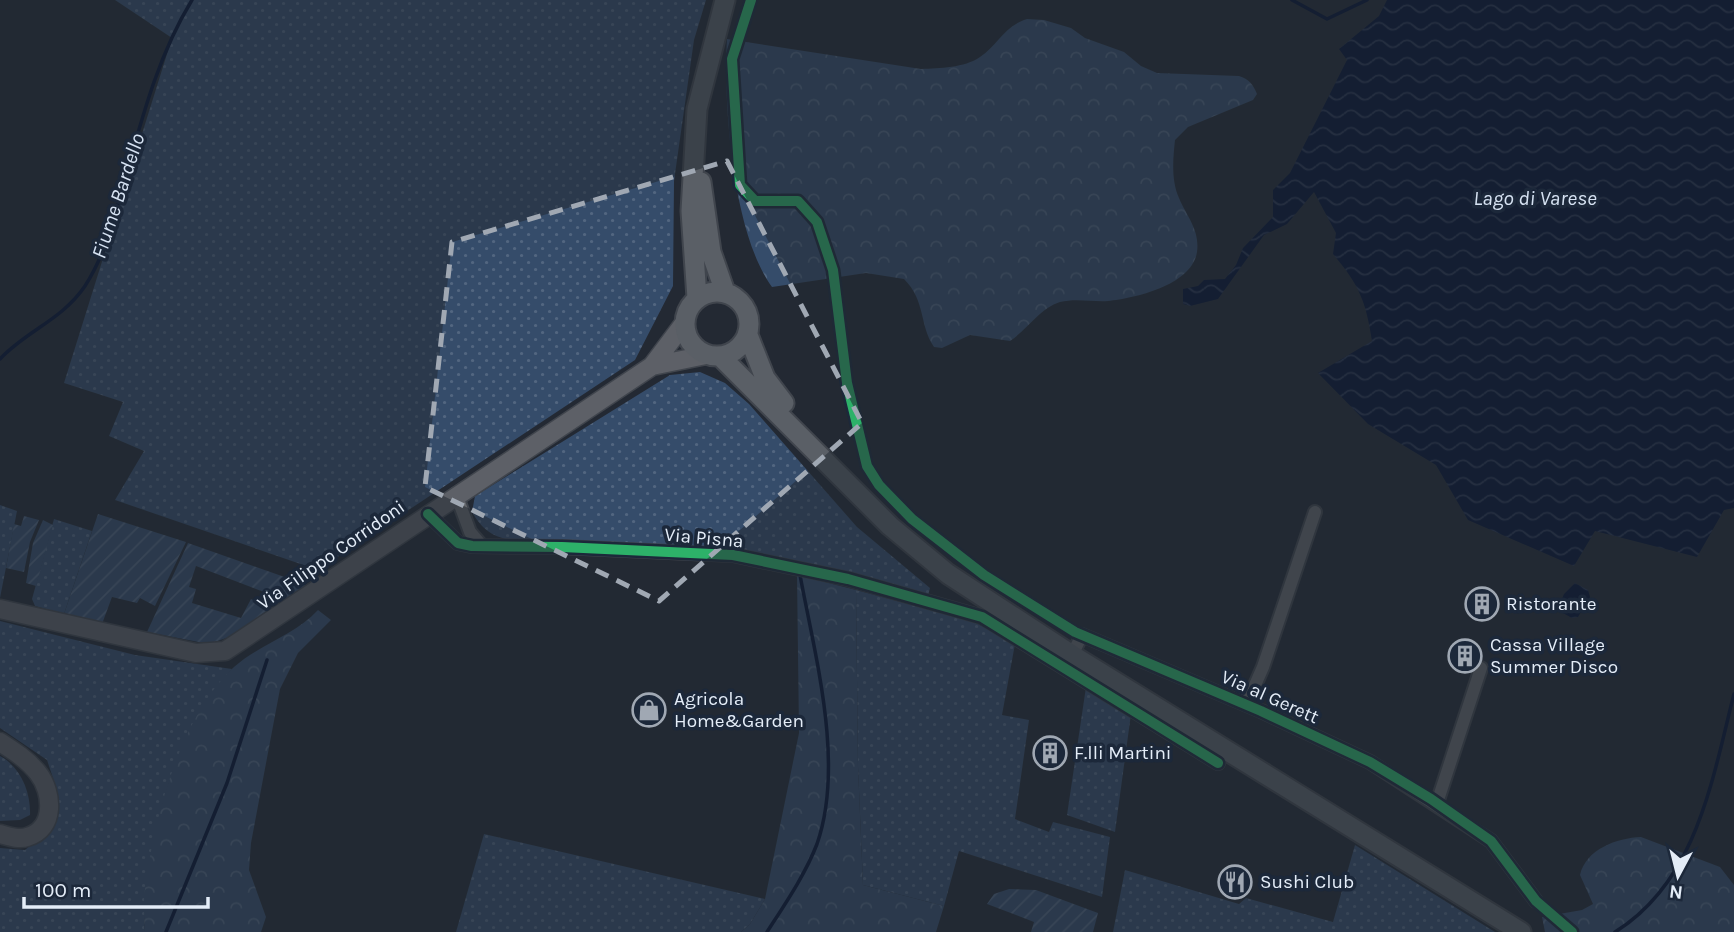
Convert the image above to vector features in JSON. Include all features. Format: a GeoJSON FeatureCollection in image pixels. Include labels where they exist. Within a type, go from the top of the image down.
{"type":"FeatureCollection","features":[{"type":"Feature","properties":{"kind":"main road"},"geometry":{"type":"LineString","coordinates":[[697,298],[691,211],[697,109],[725,0]]}},
{"type":"Feature","properties":{"kind":"main road"},"geometry":{"type":"LineString","coordinates":[[695,143],[711,252],[726,292],[746,309],[750,326],[748,335],[737,350],[713,356]]}},
{"type":"Feature","properties":{"kind":"main road"},"geometry":{"type":"LineString","coordinates":[[726,292],[711,292],[697,298],[688,309],[685,321],[690,342],[713,356],[890,526],[948,574],[1072,655],[1521,932]]}},
{"type":"Feature","properties":{"kind":"main road"},"geometry":{"type":"LineString","coordinates":[[748,335],[765,378],[830,466]]}},
{"type":"Feature","properties":{"kind":"street","name":"Via Filippo Corridoni"},"geometry":{"type":"LineString","coordinates":[[0,608],[196,653],[225,651],[652,366],[685,321]]}},
{"type":"Feature","properties":{"kind":"street","name":"Via Filippo Corridoni"},"geometry":{"type":"LineString","coordinates":[[652,366],[713,356]]}},
{"type":"Feature","properties":{"kind":"street"},"geometry":{"type":"LineString","coordinates":[[456,495],[471,532],[482,546]]}},
{"type":"Feature","properties":{"kind":"street","name":"Via al Gerett"},"geometry":{"type":"LineString","coordinates":[[1242,702],[1252,692],[1263,667],[1315,512]]}},
{"type":"Feature","properties":{"kind":"street","name":"Via Pisna"},"geometry":{"type":"LineString","coordinates":[[428,514],[458,542],[482,546],[733,555],[848,579],[982,617],[1218,763]]}},
{"type":"Feature","properties":{"kind":"street","name":"Via al Gerett"},"geometry":{"type":"LineString","coordinates":[[1072,655],[1082,635],[1242,702],[1370,762],[1437,803],[1491,841],[1536,901]]}},
{"type":"Feature","properties":{"kind":"street"},"geometry":{"type":"LineString","coordinates":[[1437,803],[1481,668]]}},
{"type":"Feature","properties":{"kind":"street"},"geometry":{"type":"LineString","coordinates":[[0,742],[18,754],[39,774],[50,804],[46,823],[36,833],[21,838],[0,835]]}},
{"type":"Feature","properties":{"kind":"highlighted area"},"geometry":{"type":"Polygon","coordinates":[[[727,161],[862,423],[659,601],[425,487],[452,242],[727,161]]]}},
{"type":"Feature","properties":{"kind":"green space"},"geometry":{"type":"Polygon","coordinates":[[[115,0],[706,0],[694,40],[674,181],[673,286],[635,360],[318,570],[115,500],[144,451],[109,436],[123,402],[64,383],[172,38],[115,0]]]}},
{"type":"Feature","properties":{"kind":"green space"},"geometry":{"type":"Polygon","coordinates":[[[1027,19],[1044,20],[1071,28],[1085,38],[1124,52],[1141,66],[1157,73],[1239,76],[1254,87],[1257,94],[1253,100],[1188,127],[1175,140],[1175,184],[1197,237],[1197,252],[1185,273],[1161,288],[1133,297],[1108,301],[1060,302],[1046,309],[1010,341],[970,335],[942,348],[934,347],[929,339],[916,296],[904,279],[866,273],[772,287],[759,264],[748,235],[733,168],[727,98],[727,39],[921,69],[936,68],[974,61],[1012,26],[1027,19]]]}},
{"type":"Feature","properties":{"kind":"green space"},"geometry":{"type":"Polygon","coordinates":[[[700,372],[725,383],[749,404],[857,527],[930,588],[928,596],[719,547],[509,540],[483,527],[472,512],[475,496],[670,375],[700,372]]]}},
{"type":"Feature","properties":{"kind":"green space"},"geometry":{"type":"Polygon","coordinates":[[[0,505],[17,511],[0,598],[0,505]]]}},
{"type":"Feature","properties":{"kind":"green space"},"geometry":{"type":"Polygon","coordinates":[[[98,514],[186,542],[155,606],[140,598],[137,603],[112,597],[102,624],[64,614],[98,514]]]}},
{"type":"Feature","properties":{"kind":"green space"},"geometry":{"type":"Polygon","coordinates":[[[24,516],[39,520],[30,542],[24,572],[6,568],[14,524],[21,526],[24,516]]]}},
{"type":"Feature","properties":{"kind":"green space"},"geometry":{"type":"Polygon","coordinates":[[[54,519],[92,531],[64,614],[35,606],[32,599],[54,519]]]}},
{"type":"Feature","properties":{"kind":"green space"},"geometry":{"type":"Polygon","coordinates":[[[43,520],[53,525],[36,586],[26,583],[33,543],[43,520]]]}},
{"type":"Feature","properties":{"kind":"green space"},"geometry":{"type":"Polygon","coordinates":[[[188,543],[308,586],[285,600],[196,566],[189,587],[196,589],[192,603],[241,618],[251,599],[272,608],[229,637],[209,644],[147,632],[188,543]]]}},
{"type":"Feature","properties":{"kind":"green space"},"geometry":{"type":"Polygon","coordinates":[[[797,575],[856,590],[858,767],[863,885],[944,906],[936,932],[741,932],[750,924],[765,899],[799,733],[797,575]]]}},
{"type":"Feature","properties":{"kind":"green space"},"geometry":{"type":"Polygon","coordinates":[[[856,590],[974,622],[1015,644],[1002,715],[1029,720],[1015,819],[1049,832],[1053,822],[1110,837],[1102,897],[959,851],[944,906],[863,885],[858,767],[856,590]]]}},
{"type":"Feature","properties":{"kind":"green space"},"geometry":{"type":"Polygon","coordinates":[[[318,610],[331,620],[298,653],[280,689],[251,843],[249,870],[266,917],[261,932],[144,932],[145,889],[155,831],[184,740],[215,688],[234,667],[299,626],[318,610]]]}},
{"type":"Feature","properties":{"kind":"green space"},"geometry":{"type":"Polygon","coordinates":[[[0,621],[135,655],[232,669],[210,697],[177,760],[157,827],[144,932],[0,932],[0,848],[25,850],[42,835],[53,812],[56,787],[47,760],[0,728],[0,621]]]}},
{"type":"Feature","properties":{"kind":"green space"},"geometry":{"type":"Polygon","coordinates":[[[1086,687],[1131,714],[1115,832],[1067,815],[1086,687]]]}},
{"type":"Feature","properties":{"kind":"green space"},"geometry":{"type":"Polygon","coordinates":[[[0,756],[19,774],[29,798],[30,815],[20,820],[0,821],[0,756]]]}},
{"type":"Feature","properties":{"kind":"green space"},"geometry":{"type":"Polygon","coordinates":[[[484,834],[765,899],[750,924],[741,932],[456,932],[484,834]]]}},
{"type":"Feature","properties":{"kind":"green space"},"geometry":{"type":"Polygon","coordinates":[[[1641,837],[1720,867],[1734,885],[1734,932],[1545,932],[1542,917],[1582,910],[1593,904],[1580,875],[1589,858],[1613,843],[1641,837]]]}},
{"type":"Feature","properties":{"kind":"green space"},"geometry":{"type":"Polygon","coordinates":[[[1355,845],[1495,932],[1113,932],[1125,870],[1239,904],[1246,898],[1333,922],[1355,845]]]}},
{"type":"Feature","properties":{"kind":"green space"},"geometry":{"type":"Polygon","coordinates":[[[1009,889],[1036,890],[1098,913],[1093,932],[1031,932],[1034,922],[987,904],[994,894],[1009,889]]]}},
{"type":"Feature","properties":{"kind":"water","name":"Lago di Varese"},"geometry":{"type":"Polygon","coordinates":[[[1387,0],[1734,0],[1734,508],[1724,510],[1697,557],[1595,531],[1574,566],[1468,520],[1436,465],[1368,424],[1318,373],[1372,341],[1364,304],[1349,275],[1333,254],[1336,233],[1314,192],[1287,224],[1264,235],[1218,299],[1190,306],[1183,304],[1183,289],[1198,286],[1204,280],[1225,279],[1236,265],[1243,248],[1273,217],[1273,190],[1290,173],[1347,60],[1339,49],[1379,16],[1387,0]]]}},
{"type":"Feature","properties":{"kind":"water"},"geometry":{"type":"Polygon","coordinates":[[[1575,583],[1588,590],[1590,597],[1578,617],[1572,618],[1561,612],[1559,606],[1564,594],[1575,583]]]}},
{"type":"Feature","properties":{"kind":"waterway","name":"Fiume Bardello"},"geometry":{"type":"LineString","coordinates":[[0,359],[66,308],[92,274],[108,238],[160,67],[192,0]]}},
{"type":"Feature","properties":{"kind":"waterway","name":"Fiume Bardello"},"geometry":{"type":"LineString","coordinates":[[1292,0],[1327,19],[1367,0]]}},
{"type":"Feature","properties":{"kind":"waterway"},"geometry":{"type":"LineString","coordinates":[[767,932],[812,856],[825,813],[828,780],[825,710],[800,575]]}},
{"type":"Feature","properties":{"kind":"waterway"},"geometry":{"type":"LineString","coordinates":[[166,932],[227,783],[267,660]]}},
{"type":"Feature","properties":{"kind":"waterway"},"geometry":{"type":"LineString","coordinates":[[1615,932],[1643,911],[1665,885],[1683,857],[1708,794],[1734,694]]}},
{"type":"Feature","properties":{"kind":"cycle path"},"geometry":{"type":"LineString","coordinates":[[751,0],[732,59],[740,185],[755,201],[798,201],[817,222],[833,270],[847,383],[867,466],[879,485],[912,519],[984,575],[1075,632],[1261,711],[1370,762],[1431,799],[1491,841],[1536,901],[1572,932]]}},
{"type":"Feature","properties":{"kind":"cycle path"},"geometry":{"type":"LineString","coordinates":[[428,514],[458,543],[472,546],[562,547],[733,555],[848,579],[982,617],[1218,763]]}},
{"type":"Feature","properties":{"kind":"place","name":"Ristorante"},"geometry":{"type":"Point","coordinates":[1482,604]}},
{"type":"Feature","properties":{"kind":"place","name":"Cassa Village Summer Disco"},"geometry":{"type":"Point","coordinates":[1465,656]}},
{"type":"Feature","properties":{"kind":"place","name":"Agricola Home&Garden"},"geometry":{"type":"Point","coordinates":[649,710]}},
{"type":"Feature","properties":{"kind":"place","name":"F.lli Martini"},"geometry":{"type":"Point","coordinates":[1050,753]}},
{"type":"Feature","properties":{"kind":"place","name":"Sushi Club"},"geometry":{"type":"Point","coordinates":[1235,882]}}]}
